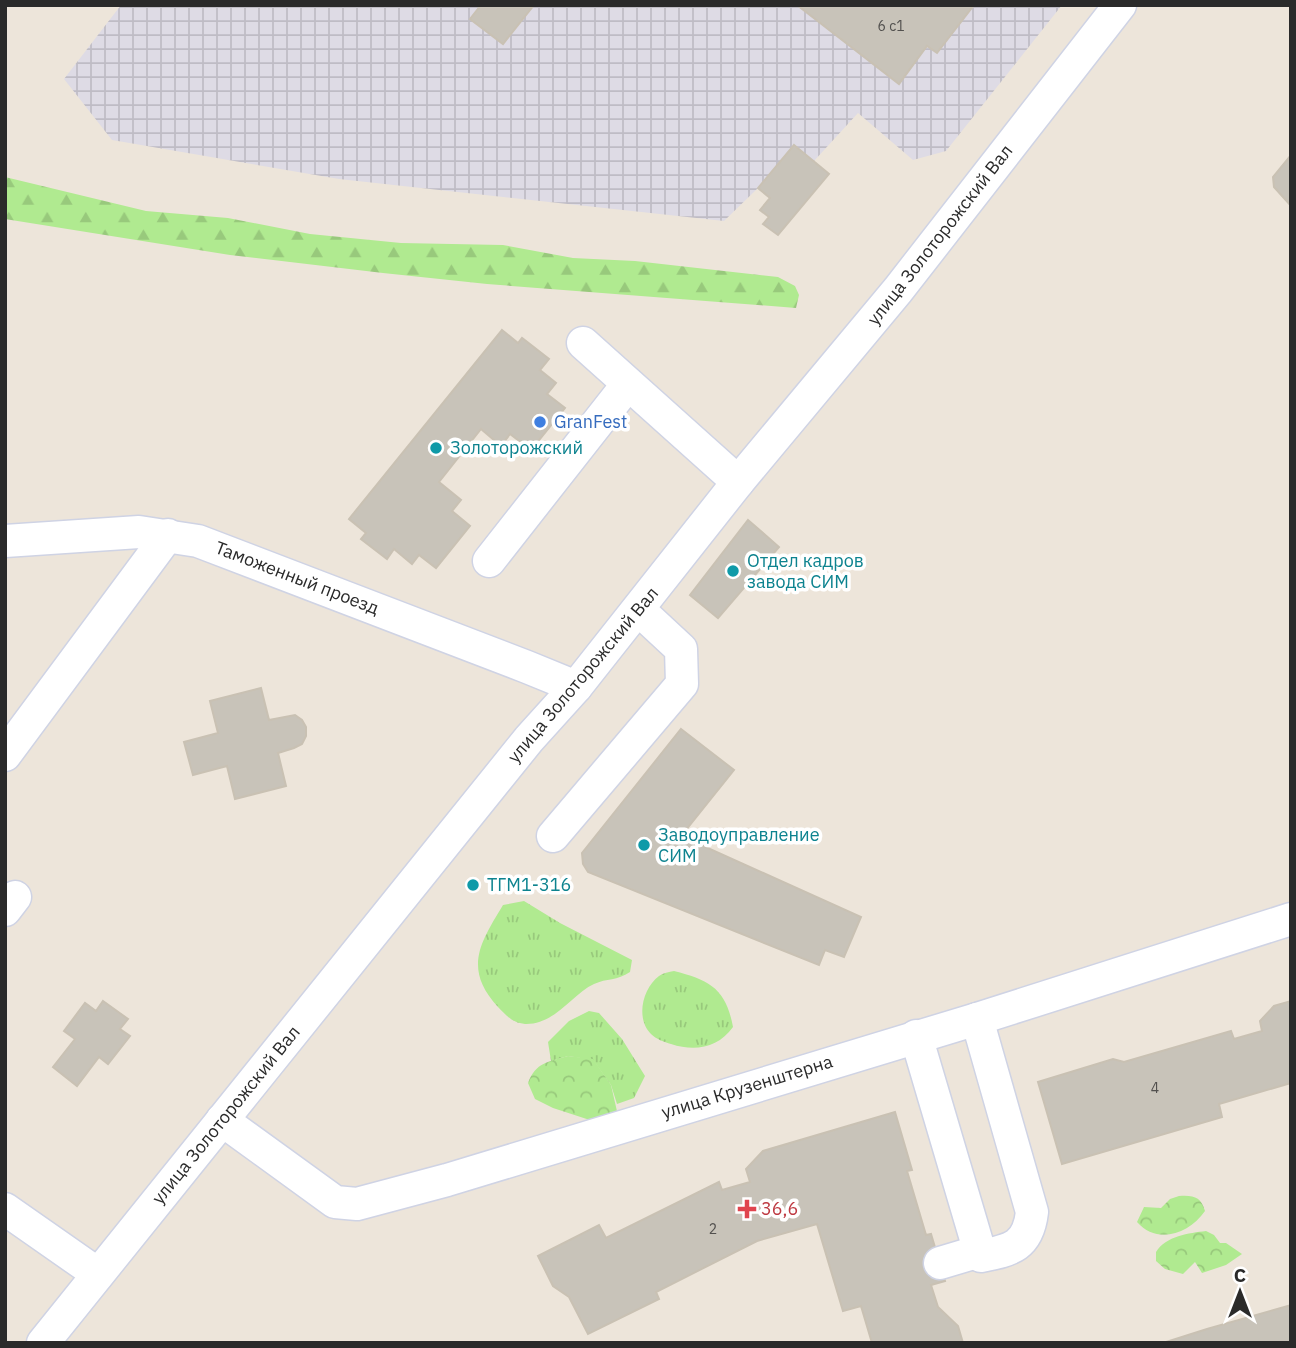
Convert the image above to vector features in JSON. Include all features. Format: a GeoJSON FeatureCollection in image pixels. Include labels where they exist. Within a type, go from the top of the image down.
{"type":"FeatureCollection","features":[{"type":"Feature","properties":{"kind":"street","name":"улица Золоторожский Вал"},"geometry":{"type":"LineString","coordinates":[[43,1343],[529,739],[576,687],[738,482],[898,290],[1120,5]]}},
{"type":"Feature","properties":{"kind":"street"},"geometry":{"type":"LineString","coordinates":[[583,343],[738,482]]}},
{"type":"Feature","properties":{"kind":"street"},"geometry":{"type":"LineString","coordinates":[[489,561],[628,384]]}},
{"type":"Feature","properties":{"kind":"street","name":"Таможенный проезд"},"geometry":{"type":"LineString","coordinates":[[5,541],[139,531],[198,541],[576,687]]}},
{"type":"Feature","properties":{"kind":"street"},"geometry":{"type":"LineString","coordinates":[[5,755],[168,535]]}},
{"type":"Feature","properties":{"kind":"street"},"geometry":{"type":"LineString","coordinates":[[553,836],[682,684],[681,649],[639,610]]}},
{"type":"Feature","properties":{"kind":"street","name":"улица Крузенштерна"},"geometry":{"type":"LineString","coordinates":[[222,1120],[335,1202],[357,1204],[447,1180],[977,1019],[1291,919]]}},
{"type":"Feature","properties":{"kind":"street"},"geometry":{"type":"LineString","coordinates":[[916,1036],[981,1256],[1004,1251],[1021,1242],[1030,1227],[1032,1212],[977,1019]]}},
{"type":"Feature","properties":{"kind":"street"},"geometry":{"type":"LineString","coordinates":[[5,1209],[98,1274]]}},
{"type":"Feature","properties":{"kind":"street"},"geometry":{"type":"LineString","coordinates":[[937,1253],[977,1241]]}},
{"type":"Feature","properties":{"kind":"shaded area"},"geometry":{"type":"Polygon","coordinates":[[[121,5],[1062,5],[946,151],[913,160],[858,113],[814,161],[829,174],[778,235],[763,224],[769,217],[760,210],[770,198],[758,188],[724,221],[339,179],[112,140],[64,79],[121,5]]]}},
{"type":"Feature","properties":{"kind":"green space"},"geometry":{"type":"Polygon","coordinates":[[[5,177],[146,211],[228,218],[310,234],[401,243],[503,245],[573,258],[635,261],[778,277],[795,286],[799,295],[796,308],[487,284],[230,255],[5,219],[5,177]]]}},
{"type":"Feature","properties":{"kind":"green space"},"geometry":{"type":"Polygon","coordinates":[[[524,901],[632,960],[630,972],[594,984],[545,1020],[525,1024],[507,1016],[487,993],[478,968],[479,956],[482,944],[503,905],[524,901]]]}},
{"type":"Feature","properties":{"kind":"green space"},"geometry":{"type":"Polygon","coordinates":[[[674,971],[707,983],[721,995],[733,1027],[720,1040],[713,1044],[689,1048],[658,1039],[646,1027],[642,1012],[645,995],[659,976],[674,971]]]}},
{"type":"Feature","properties":{"kind":"green space"},"geometry":{"type":"Polygon","coordinates":[[[589,1011],[599,1013],[622,1039],[645,1076],[634,1098],[617,1104],[611,1085],[593,1060],[568,1056],[551,1061],[548,1042],[569,1021],[589,1011]]]}},
{"type":"Feature","properties":{"kind":"green space"},"geometry":{"type":"Polygon","coordinates":[[[568,1056],[593,1059],[611,1085],[619,1120],[602,1124],[553,1108],[535,1099],[528,1083],[531,1076],[544,1064],[568,1056]]]}},
{"type":"Feature","properties":{"kind":"green space"},"geometry":{"type":"Polygon","coordinates":[[[1179,1196],[1196,1198],[1205,1211],[1182,1231],[1163,1235],[1145,1229],[1137,1222],[1144,1207],[1161,1208],[1170,1199],[1179,1196]]]}},
{"type":"Feature","properties":{"kind":"green space"},"geometry":{"type":"Polygon","coordinates":[[[1206,1231],[1214,1235],[1220,1243],[1226,1243],[1242,1254],[1226,1265],[1202,1273],[1195,1262],[1183,1274],[1165,1269],[1156,1261],[1156,1252],[1166,1242],[1185,1234],[1206,1231]]]}},
{"type":"Feature","properties":{"kind":"building"},"geometry":{"type":"Polygon","coordinates":[[[481,5],[534,5],[503,44],[470,19],[481,5]]]}},
{"type":"Feature","properties":{"kind":"building"},"geometry":{"type":"Polygon","coordinates":[[[797,5],[974,5],[937,53],[927,46],[899,84],[797,5]]]}},
{"type":"Feature","properties":{"kind":"building"},"geometry":{"type":"Polygon","coordinates":[[[794,145],[829,174],[778,235],[763,224],[769,217],[760,210],[770,198],[758,188],[794,145]]]}},
{"type":"Feature","properties":{"kind":"building"},"geometry":{"type":"Polygon","coordinates":[[[1291,155],[1291,206],[1274,187],[1273,177],[1291,155]]]}},
{"type":"Feature","properties":{"kind":"building","name":"Золоторожский"},"geometry":{"type":"Polygon","coordinates":[[[502,330],[518,343],[522,338],[549,359],[540,370],[556,383],[547,394],[565,408],[531,450],[510,434],[501,446],[481,429],[439,482],[461,500],[452,511],[470,526],[436,568],[419,555],[412,564],[394,549],[387,559],[361,539],[366,533],[349,519],[502,330]]]}},
{"type":"Feature","properties":{"kind":"building","name":"Отдел кадров завода СИМ"},"geometry":{"type":"Polygon","coordinates":[[[748,520],[779,547],[718,618],[690,595],[748,520]]]}},
{"type":"Feature","properties":{"kind":"building"},"geometry":{"type":"Polygon","coordinates":[[[261,688],[269,720],[295,715],[306,727],[306,736],[302,744],[278,753],[286,786],[235,799],[227,766],[193,775],[184,742],[218,733],[210,701],[261,688]]]}},
{"type":"Feature","properties":{"kind":"building","name":"Заводоуправление СИМ"},"geometry":{"type":"Polygon","coordinates":[[[681,729],[734,770],[681,836],[861,917],[844,957],[825,950],[819,965],[588,872],[583,864],[582,853],[681,729]]]}},
{"type":"Feature","properties":{"kind":"building"},"geometry":{"type":"Polygon","coordinates":[[[103,1001],[128,1019],[120,1029],[130,1036],[108,1064],[99,1057],[77,1086],[53,1067],[75,1039],[64,1031],[85,1003],[96,1011],[103,1001]]]}},
{"type":"Feature","properties":{"kind":"building"},"geometry":{"type":"Polygon","coordinates":[[[1291,1001],[1291,1083],[1219,1104],[1222,1117],[1062,1164],[1038,1082],[1113,1059],[1124,1062],[1231,1031],[1234,1039],[1262,1031],[1260,1021],[1274,1006],[1291,1001]]]}},
{"type":"Feature","properties":{"kind":"building"},"geometry":{"type":"Polygon","coordinates":[[[895,1112],[912,1170],[907,1171],[926,1235],[931,1234],[945,1281],[931,1285],[938,1307],[958,1326],[963,1343],[872,1343],[861,1306],[843,1311],[817,1224],[757,1241],[656,1292],[659,1299],[588,1334],[569,1297],[553,1286],[538,1256],[599,1225],[606,1238],[719,1182],[722,1190],[750,1182],[746,1169],[763,1151],[895,1112]]]}},
{"type":"Feature","properties":{"kind":"building"},"geometry":{"type":"Polygon","coordinates":[[[1291,1305],[1291,1343],[1163,1343],[1207,1329],[1291,1305]]]}},
{"type":"Feature","properties":{"kind":"place","name":"GranFest"},"geometry":{"type":"Point","coordinates":[540,422]}},
{"type":"Feature","properties":{"kind":"place","name":"Золоторожский"},"geometry":{"type":"Point","coordinates":[436,448]}},
{"type":"Feature","properties":{"kind":"place","name":"Отдел кадров завода СИМ"},"geometry":{"type":"Point","coordinates":[733,571]}},
{"type":"Feature","properties":{"kind":"place","name":"Заводоуправление СИМ"},"geometry":{"type":"Point","coordinates":[644,845]}},
{"type":"Feature","properties":{"kind":"place","name":"ТГМ1-316"},"geometry":{"type":"Point","coordinates":[473,885]}},
{"type":"Feature","properties":{"kind":"place","name":"36,6"},"geometry":{"type":"Point","coordinates":[747,1209]}}]}
